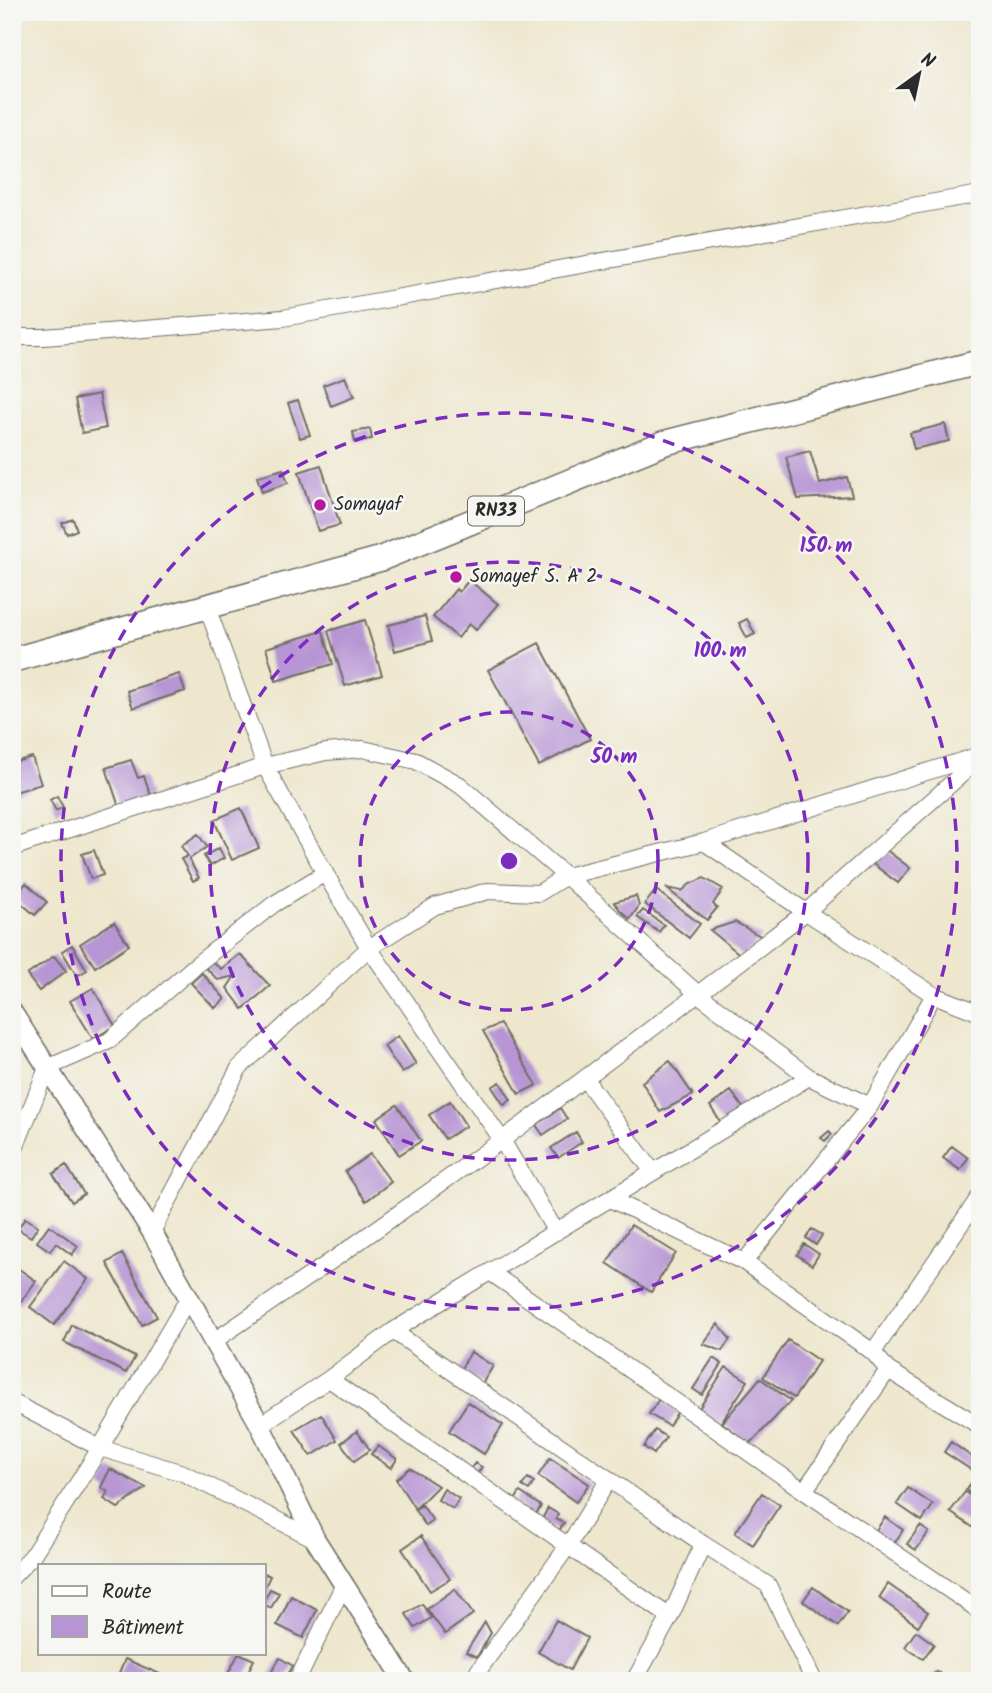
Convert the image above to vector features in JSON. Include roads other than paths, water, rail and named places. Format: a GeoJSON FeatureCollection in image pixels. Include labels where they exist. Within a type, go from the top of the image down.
{"type":"FeatureCollection","features":[{"type":"Feature","properties":{"kind":"main road","name":"RN33"},"geometry":{"type":"LineString","coordinates":[[12,660],[380,559],[664,443],[980,362]]}},
{"type":"Feature","properties":{"kind":"street"},"geometry":{"type":"LineString","coordinates":[[12,337],[44,337],[283,318],[980,194]]}},
{"type":"Feature","properties":{"kind":"street"},"geometry":{"type":"LineString","coordinates":[[207,607],[265,766],[369,948],[502,1140],[556,1232]]}},
{"type":"Feature","properties":{"kind":"street"},"geometry":{"type":"LineString","coordinates":[[12,848],[265,766],[326,752],[363,749],[416,761],[460,785],[698,994],[809,1077],[870,1106]]}},
{"type":"Feature","properties":{"kind":"street"},"geometry":{"type":"LineString","coordinates":[[152,1231],[239,1069],[369,948],[435,906],[488,891],[539,893],[566,876],[704,842],[980,756]]}},
{"type":"Feature","properties":{"kind":"street"},"geometry":{"type":"LineString","coordinates":[[214,1341],[502,1140],[806,912],[980,756]]}},
{"type":"Feature","properties":{"kind":"street"},"geometry":{"type":"LineString","coordinates":[[704,842],[934,995],[980,1013]]}},
{"type":"Feature","properties":{"kind":"street"},"geometry":{"type":"LineString","coordinates":[[12,1156],[47,1068],[109,1041],[197,964],[274,904],[325,873]]}},
{"type":"Feature","properties":{"kind":"street"},"geometry":{"type":"LineString","coordinates":[[744,1262],[870,1106],[934,995]]}},
{"type":"Feature","properties":{"kind":"street"},"geometry":{"type":"LineString","coordinates":[[12,1012],[152,1231],[260,1425],[315,1539],[405,1681]]}},
{"type":"Feature","properties":{"kind":"street"},"geometry":{"type":"LineString","coordinates":[[260,1425],[329,1379],[393,1331],[809,1077]]}},
{"type":"Feature","properties":{"kind":"street"},"geometry":{"type":"LineString","coordinates":[[585,1079],[653,1172]]}},
{"type":"Feature","properties":{"kind":"street"},"geometry":{"type":"LineString","coordinates":[[873,1352],[980,1196]]}},
{"type":"Feature","properties":{"kind":"street"},"geometry":{"type":"LineString","coordinates":[[610,1199],[744,1262],[873,1352],[888,1370],[980,1426]]}},
{"type":"Feature","properties":{"kind":"street"},"geometry":{"type":"LineString","coordinates":[[490,1272],[980,1611]]}},
{"type":"Feature","properties":{"kind":"street"},"geometry":{"type":"LineString","coordinates":[[12,1577],[32,1556],[100,1448],[189,1297]]}},
{"type":"Feature","properties":{"kind":"street"},"geometry":{"type":"LineString","coordinates":[[393,1331],[768,1586],[814,1681]]}},
{"type":"Feature","properties":{"kind":"street"},"geometry":{"type":"LineString","coordinates":[[804,1491],[888,1370]]}},
{"type":"Feature","properties":{"kind":"street"},"geometry":{"type":"LineString","coordinates":[[329,1379],[670,1617]]}},
{"type":"Feature","properties":{"kind":"street"},"geometry":{"type":"LineString","coordinates":[[12,1402],[100,1448],[183,1473],[315,1539]]}},
{"type":"Feature","properties":{"kind":"street"},"geometry":{"type":"LineString","coordinates":[[471,1681],[568,1546],[609,1479]]}},
{"type":"Feature","properties":{"kind":"street"},"geometry":{"type":"LineString","coordinates":[[634,1681],[670,1617],[703,1544]]}},
{"type":"Feature","properties":{"kind":"street"},"geometry":{"type":"LineString","coordinates":[[297,1681],[344,1584]]}},
{"type":"Feature","properties":{"kind":"place","name":"Somayaf"},"geometry":{"type":"Point","coordinates":[320,505]}},
{"type":"Feature","properties":{"kind":"place","name":"Somayef S. A 2"},"geometry":{"type":"Point","coordinates":[456,577]}}]}
